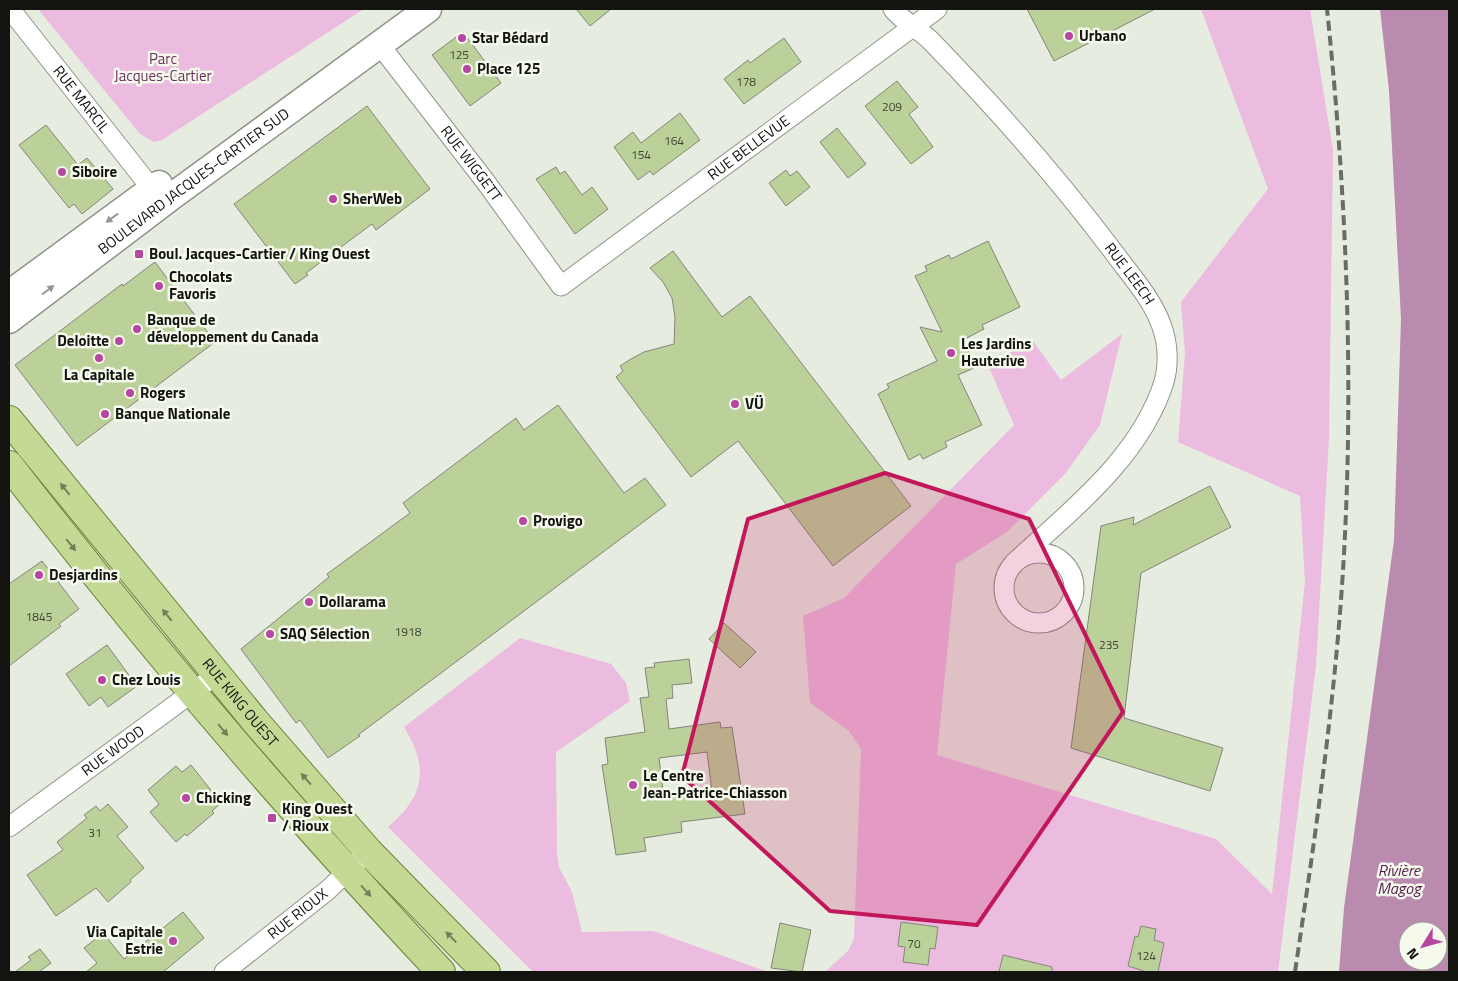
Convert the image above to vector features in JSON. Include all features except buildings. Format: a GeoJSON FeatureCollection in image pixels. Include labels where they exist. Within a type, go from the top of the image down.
{"type":"FeatureCollection","features":[{"type":"Feature","properties":{"kind":"main road","name":"BOULEVARD JACQUES-CARTIER SUD"},"geometry":{"type":"LineString","coordinates":[[9,320],[428,9]]}},
{"type":"Feature","properties":{"kind":"main road","name":"BOULEVARD JACQUES-CARTIER SUD"},"geometry":{"type":"LineString","coordinates":[[9,294],[340,53],[379,44]]}},
{"type":"Feature","properties":{"kind":"main road","name":"RUE KING OUEST"},"geometry":{"type":"LineString","coordinates":[[9,420],[216,675],[368,851],[486,972]]}},
{"type":"Feature","properties":{"kind":"main road","name":"RUE KING OUEST"},"geometry":{"type":"LineString","coordinates":[[9,466],[122,609],[266,781],[441,972]]}},
{"type":"Feature","properties":{"kind":"street","name":"RUE MARCIL"},"geometry":{"type":"LineString","coordinates":[[10,9],[152,190]]}},
{"type":"Feature","properties":{"kind":"street","name":"RUE LEECH"},"geometry":{"type":"LineString","coordinates":[[894,9],[900,17],[929,39],[1073,198],[1145,295],[1162,326],[1168,351],[1161,390],[1154,408],[1134,439],[1095,488],[1014,563]]}},
{"type":"Feature","properties":{"kind":"street","name":"RUE BELLEVUE"},"geometry":{"type":"LineString","coordinates":[[561,286],[937,9]]}},
{"type":"Feature","properties":{"kind":"street","name":"RUE WIGGETT"},"geometry":{"type":"LineString","coordinates":[[379,44],[485,181],[561,286]]}},
{"type":"Feature","properties":{"kind":"street","name":"RUE WOOD"},"geometry":{"type":"LineString","coordinates":[[9,827],[216,675]]}},
{"type":"Feature","properties":{"kind":"street","name":"RUE RIOUX"},"geometry":{"type":"LineString","coordinates":[[224,972],[328,890],[368,851]]}},
{"type":"Feature","properties":{"kind":"highlighted area"},"geometry":{"type":"Polygon","coordinates":[[[885,473],[1029,519],[1123,712],[977,925],[830,911],[682,776],[748,519],[885,473]]]}},
{"type":"Feature","properties":{"kind":"green space","name":"Parc Jacques-Cartier"},"geometry":{"type":"Polygon","coordinates":[[[38,9],[364,9],[162,140],[154,142],[140,134],[38,9]]]}},
{"type":"Feature","properties":{"kind":"green space"},"geometry":{"type":"Polygon","coordinates":[[[1201,9],[1310,9],[1333,150],[1329,439],[1316,665],[1278,972],[825,972],[849,950],[854,938],[861,749],[848,730],[810,703],[803,616],[844,598],[1014,425],[987,363],[1033,341],[1061,380],[1122,334],[1100,425],[1065,474],[1007,532],[956,564],[937,755],[1216,839],[1272,894],[1305,582],[1300,496],[1178,442],[1185,353],[1181,302],[1268,189],[1201,9]]]}},
{"type":"Feature","properties":{"kind":"green space"},"geometry":{"type":"Polygon","coordinates":[[[520,638],[611,664],[626,683],[630,701],[556,752],[557,854],[559,867],[572,892],[582,932],[653,931],[768,972],[533,972],[388,827],[410,804],[416,793],[419,781],[420,768],[417,756],[404,727],[520,638]]]}},
{"type":"Feature","properties":{"kind":"water","name":"Rivière Magog"},"geometry":{"type":"Polygon","coordinates":[[[1380,9],[1449,9],[1449,972],[1339,972],[1344,908],[1394,540],[1401,319],[1389,90],[1380,9]]]}},
{"type":"Feature","properties":{"kind":"railway"},"geometry":{"type":"LineString","coordinates":[[1295,972],[1328,732],[1338,635],[1346,514],[1348,442],[1347,297],[1340,153],[1327,9]]}},
{"type":"Feature","properties":{"kind":"place","name":"Urbano"},"geometry":{"type":"Point","coordinates":[1069,36]}},
{"type":"Feature","properties":{"kind":"place","name":"Star Bédard"},"geometry":{"type":"Point","coordinates":[462,38]}},
{"type":"Feature","properties":{"kind":"place","name":"Place 125"},"geometry":{"type":"Point","coordinates":[467,69]}},
{"type":"Feature","properties":{"kind":"place","name":"Siboire"},"geometry":{"type":"Point","coordinates":[62,172]}},
{"type":"Feature","properties":{"kind":"place","name":"SherWeb"},"geometry":{"type":"Point","coordinates":[333,199]}},
{"type":"Feature","properties":{"kind":"place","name":"Boul. Jacques-Cartier / King Ouest"},"geometry":{"type":"Point","coordinates":[139,254]}},
{"type":"Feature","properties":{"kind":"place","name":"Chocolats Favoris"},"geometry":{"type":"Point","coordinates":[159,286]}},
{"type":"Feature","properties":{"kind":"place","name":"Banque de développement du Canada"},"geometry":{"type":"Point","coordinates":[137,329]}},
{"type":"Feature","properties":{"kind":"place","name":"Deloitte"},"geometry":{"type":"Point","coordinates":[119,341]}},
{"type":"Feature","properties":{"kind":"place","name":"Les Jardins Hauterive"},"geometry":{"type":"Point","coordinates":[951,353]}},
{"type":"Feature","properties":{"kind":"place","name":"La Capitale"},"geometry":{"type":"Point","coordinates":[99,358]}},
{"type":"Feature","properties":{"kind":"place","name":"Rogers"},"geometry":{"type":"Point","coordinates":[130,393]}},
{"type":"Feature","properties":{"kind":"place","name":"VÜ"},"geometry":{"type":"Point","coordinates":[735,404]}},
{"type":"Feature","properties":{"kind":"place","name":"Banque Nationale"},"geometry":{"type":"Point","coordinates":[105,414]}},
{"type":"Feature","properties":{"kind":"place","name":"Provigo"},"geometry":{"type":"Point","coordinates":[523,521]}},
{"type":"Feature","properties":{"kind":"place","name":"Desjardins"},"geometry":{"type":"Point","coordinates":[39,575]}},
{"type":"Feature","properties":{"kind":"place","name":"Dollarama"},"geometry":{"type":"Point","coordinates":[309,602]}},
{"type":"Feature","properties":{"kind":"place","name":"SAQ Sélection"},"geometry":{"type":"Point","coordinates":[270,634]}},
{"type":"Feature","properties":{"kind":"place","name":"Chez Louis"},"geometry":{"type":"Point","coordinates":[102,680]}},
{"type":"Feature","properties":{"kind":"place","name":"Le Centre Jean-Patrice-Chiasson"},"geometry":{"type":"Point","coordinates":[633,785]}},
{"type":"Feature","properties":{"kind":"place","name":"Chicking"},"geometry":{"type":"Point","coordinates":[186,798]}},
{"type":"Feature","properties":{"kind":"place","name":"King Ouest / Rioux"},"geometry":{"type":"Point","coordinates":[272,818]}},
{"type":"Feature","properties":{"kind":"place","name":"Via Capitale Estrie"},"geometry":{"type":"Point","coordinates":[173,941]}}]}
